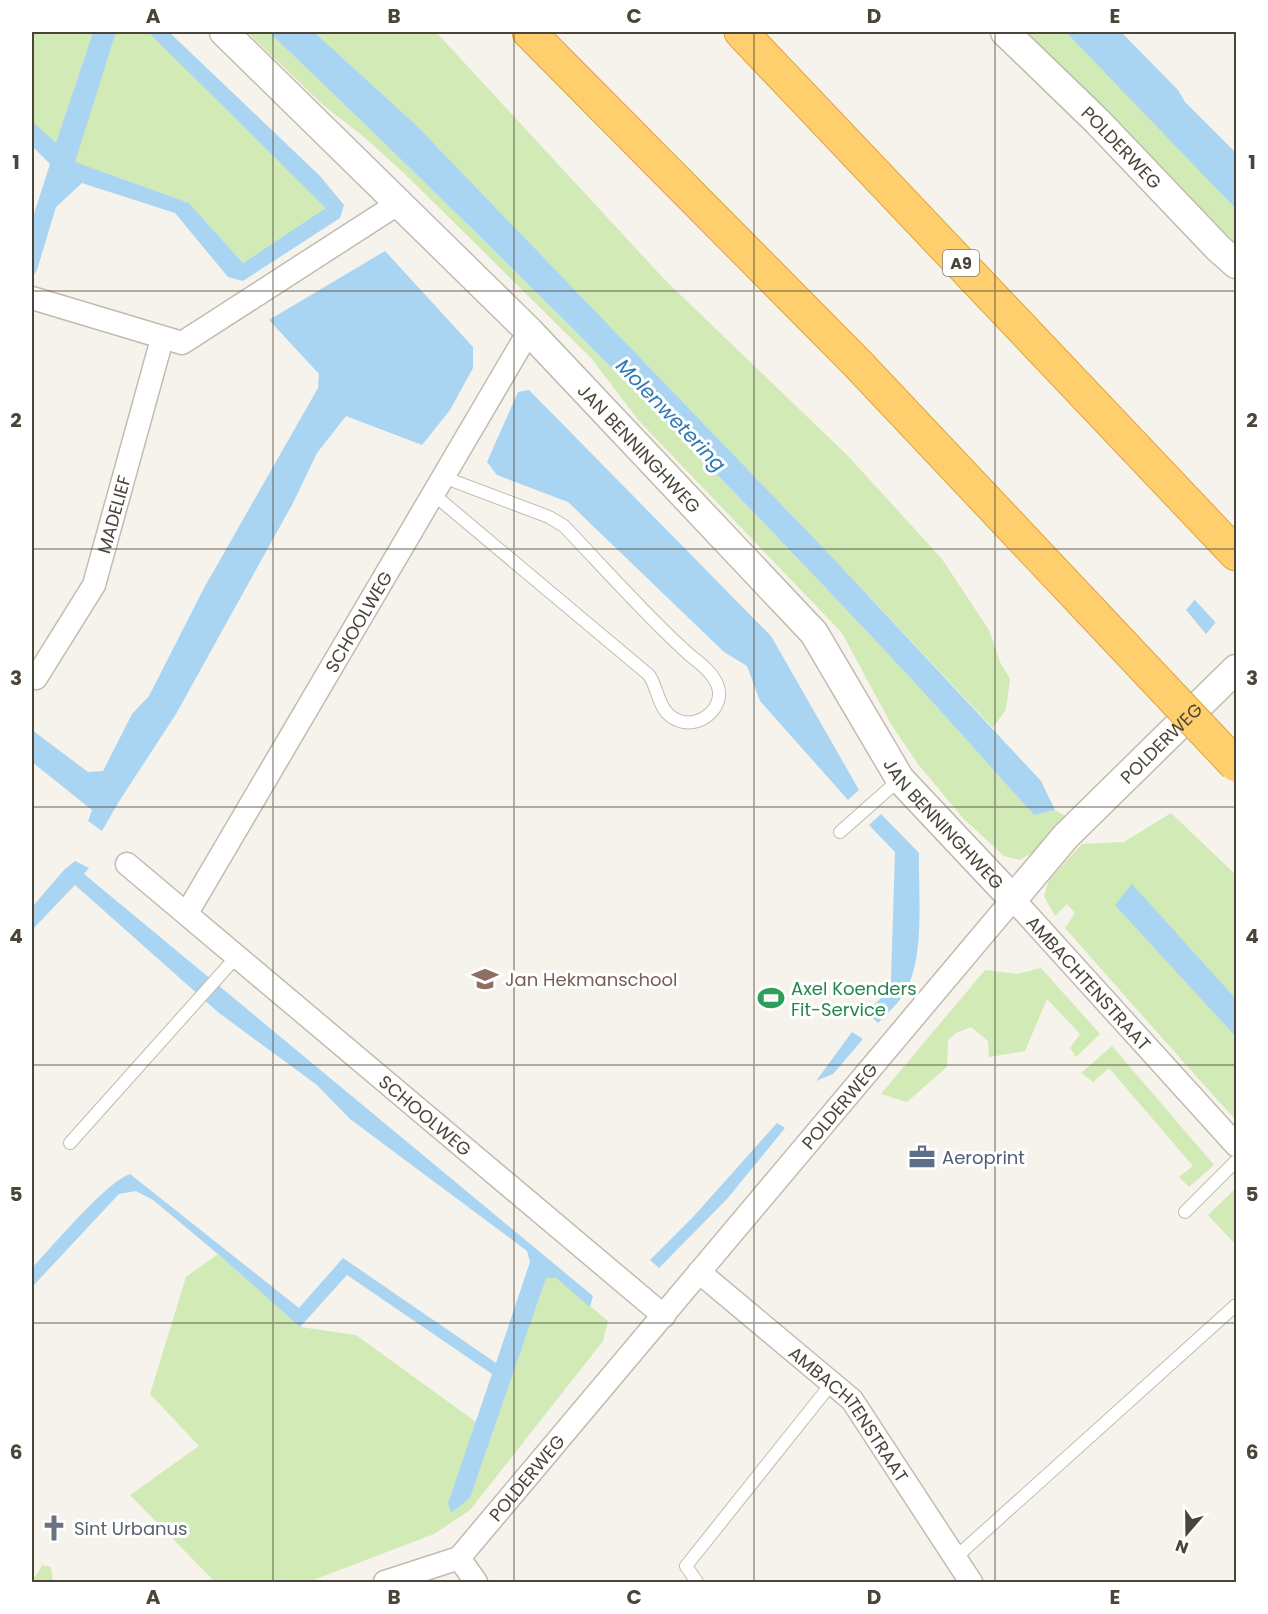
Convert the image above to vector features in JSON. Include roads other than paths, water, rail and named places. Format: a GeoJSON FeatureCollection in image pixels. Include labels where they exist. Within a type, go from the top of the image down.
{"type":"FeatureCollection","features":[{"type":"Feature","properties":{"kind":"highway"},"geometry":{"type":"LineString","coordinates":[[529,32],[849,355],[1236,765]]}},
{"type":"Feature","properties":{"kind":"highway","name":"A9"},"geometry":{"type":"LineString","coordinates":[[741,32],[1236,554]]}},
{"type":"Feature","properties":{"kind":"street","name":"JAN BENNINGHWEG"},"geometry":{"type":"LineString","coordinates":[[224,32],[529,331],[814,633],[900,779],[1014,899]]}},
{"type":"Feature","properties":{"kind":"street","name":"POLDERWEG"},"geometry":{"type":"LineString","coordinates":[[1005,32],[1236,264]]}},
{"type":"Feature","properties":{"kind":"street"},"geometry":{"type":"LineString","coordinates":[[32,298],[162,339],[182,343],[399,203]]}},
{"type":"Feature","properties":{"kind":"street","name":"SCHOOLWEG"},"geometry":{"type":"LineString","coordinates":[[187,913],[529,331]]}},
{"type":"Feature","properties":{"kind":"street","name":"MADELIEF"},"geometry":{"type":"LineString","coordinates":[[36,678],[94,585],[162,339]]}},
{"type":"Feature","properties":{"kind":"street","name":"POLDERWEG"},"geometry":{"type":"LineString","coordinates":[[459,1558],[1066,836],[1236,669]]}},
{"type":"Feature","properties":{"kind":"street","name":"SCHOOLWEG"},"geometry":{"type":"LineString","coordinates":[[127,864],[664,1316]]}},
{"type":"Feature","properties":{"kind":"street","name":"AMBACHTENSTRAAT"},"geometry":{"type":"LineString","coordinates":[[1014,899],[1236,1146]]}},
{"type":"Feature","properties":{"kind":"street","name":"AMBACHTENSTRAAT"},"geometry":{"type":"LineString","coordinates":[[699,1272],[852,1401],[971,1582]]}},
{"type":"Feature","properties":{"kind":"street"},"geometry":{"type":"LineString","coordinates":[[386,1582],[459,1558],[476,1582]]}},
{"type":"Feature","properties":{"kind":"lane"},"geometry":{"type":"LineString","coordinates":[[438,486],[549,517],[564,526],[682,649],[710,671],[718,685],[719,696],[716,707],[693,724],[676,720],[664,710],[655,684],[649,675],[438,486]]}},
{"type":"Feature","properties":{"kind":"lane"},"geometry":{"type":"LineString","coordinates":[[840,832],[900,779]]}},
{"type":"Feature","properties":{"kind":"lane"},"geometry":{"type":"LineString","coordinates":[[70,1143],[237,956]]}},
{"type":"Feature","properties":{"kind":"lane"},"geometry":{"type":"LineString","coordinates":[[1185,1212],[1236,1161]]}},
{"type":"Feature","properties":{"kind":"lane"},"geometry":{"type":"LineString","coordinates":[[955,1558],[1236,1305]]}},
{"type":"Feature","properties":{"kind":"lane"},"geometry":{"type":"LineString","coordinates":[[697,1582],[686,1566],[832,1383]]}},
{"type":"Feature","properties":{"kind":"water"},"geometry":{"type":"Polygon","coordinates":[[[93,32],[116,32],[75,162],[189,203],[243,263],[326,208],[148,32],[169,32],[320,176],[344,205],[340,218],[243,281],[228,277],[175,213],[82,183],[56,207],[37,270],[32,278],[32,220],[50,164],[32,146],[32,121],[56,143],[93,32]]]}},
{"type":"Feature","properties":{"kind":"water","name":"Molenwetering"},"geometry":{"type":"Polygon","coordinates":[[[269,32],[314,32],[415,124],[832,557],[1041,781],[1055,810],[1034,815],[890,656],[662,418],[506,262],[269,32]]]}},
{"type":"Feature","properties":{"kind":"water"},"geometry":{"type":"Polygon","coordinates":[[[1066,32],[1121,32],[1178,90],[1185,102],[1236,153],[1236,209],[1066,32]]]}},
{"type":"Feature","properties":{"kind":"water"},"geometry":{"type":"Polygon","coordinates":[[[385,251],[473,347],[473,368],[450,410],[422,445],[346,416],[317,453],[293,503],[176,714],[102,831],[88,821],[92,810],[32,762],[32,730],[88,772],[103,771],[132,714],[149,696],[204,588],[318,388],[319,374],[269,320],[385,251]]]}},
{"type":"Feature","properties":{"kind":"water"},"geometry":{"type":"Polygon","coordinates":[[[529,390],[771,636],[859,790],[848,800],[760,701],[747,666],[724,652],[568,502],[497,475],[487,462],[518,392],[529,390]]]}},
{"type":"Feature","properties":{"kind":"water"},"geometry":{"type":"Polygon","coordinates":[[[1236,551],[1236,598],[1206,634],[1186,610],[1236,551]]]}},
{"type":"Feature","properties":{"kind":"water"},"geometry":{"type":"Polygon","coordinates":[[[881,814],[919,853],[920,907],[918,946],[910,981],[901,999],[878,1023],[867,1012],[889,990],[891,979],[895,852],[869,825],[881,814]]]}},
{"type":"Feature","properties":{"kind":"water"},"geometry":{"type":"Polygon","coordinates":[[[75,861],[89,868],[84,874],[593,1296],[590,1307],[556,1278],[546,1278],[470,1498],[451,1513],[448,1503],[492,1374],[347,1275],[300,1327],[153,1200],[136,1191],[119,1194],[32,1287],[32,1268],[107,1189],[130,1174],[299,1308],[343,1258],[496,1363],[530,1262],[527,1251],[350,1119],[317,1085],[219,1013],[75,885],[32,930],[32,907],[64,870],[75,861]]]}},
{"type":"Feature","properties":{"kind":"water"},"geometry":{"type":"Polygon","coordinates":[[[1132,884],[1236,999],[1236,1037],[1115,905],[1132,884]]]}},
{"type":"Feature","properties":{"kind":"water"},"geometry":{"type":"Polygon","coordinates":[[[852,1032],[863,1039],[833,1074],[816,1081],[852,1032]]]}},
{"type":"Feature","properties":{"kind":"water"},"geometry":{"type":"Polygon","coordinates":[[[777,1123],[785,1128],[727,1199],[659,1268],[650,1260],[693,1217],[777,1123]]]}},
{"type":"Feature","properties":{"kind":"place","name":"Jan Hekmanschool"},"geometry":{"type":"Point","coordinates":[485,979]}},
{"type":"Feature","properties":{"kind":"place","name":"Axel Koenders Fit-Service"},"geometry":{"type":"Point","coordinates":[771,998]}},
{"type":"Feature","properties":{"kind":"place","name":"Aeroprint"},"geometry":{"type":"Point","coordinates":[922,1157]}},
{"type":"Feature","properties":{"kind":"place","name":"Sint Urbanus"},"geometry":{"type":"Point","coordinates":[54,1528]}}]}
